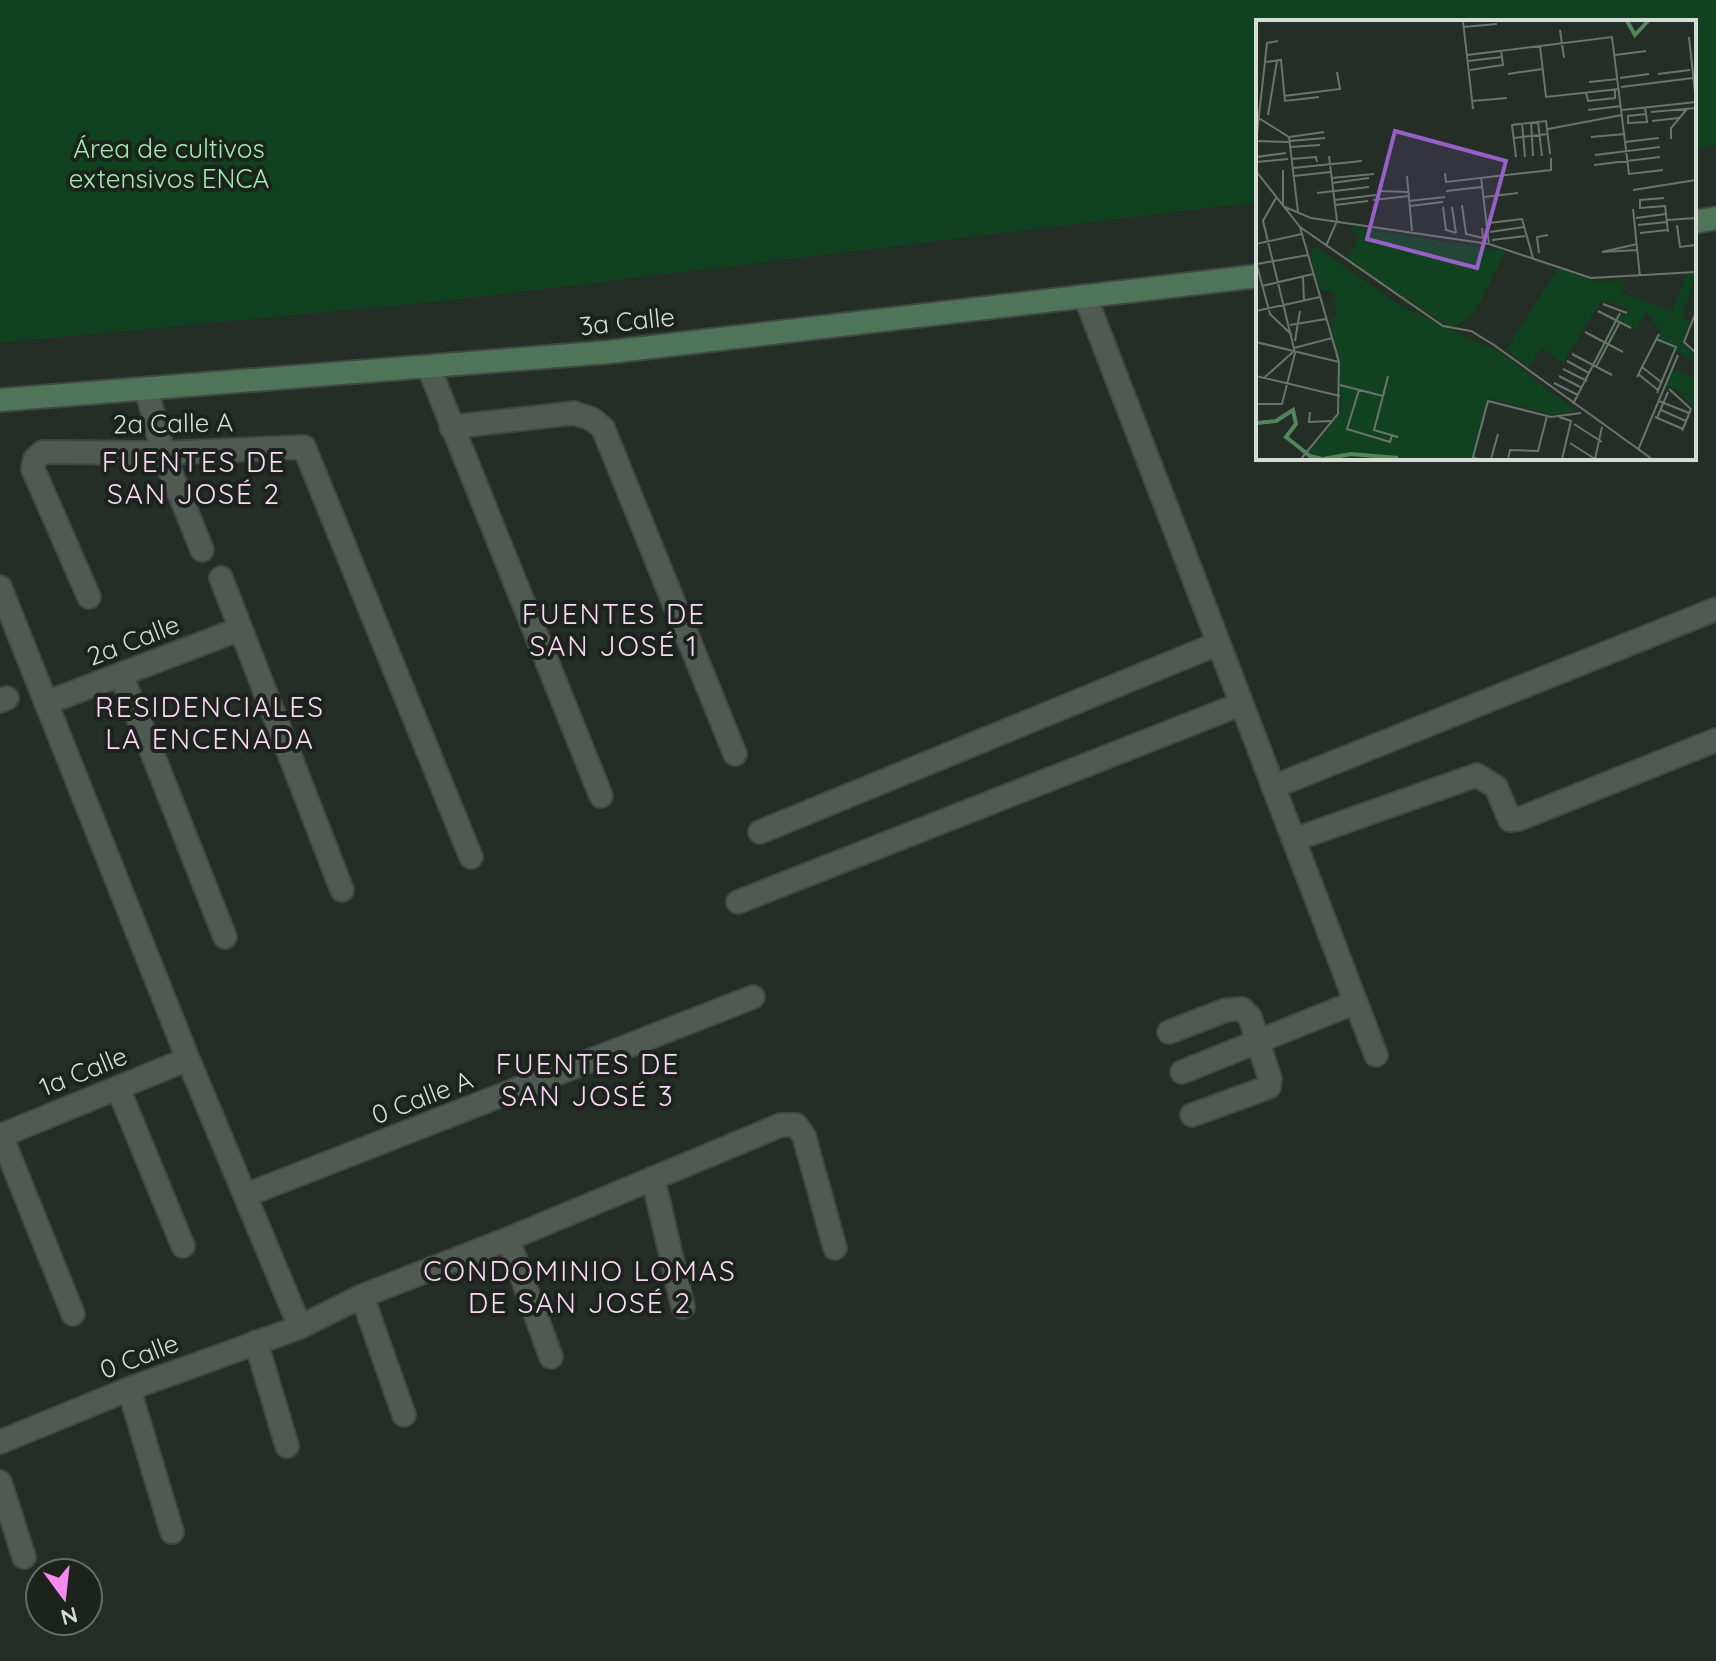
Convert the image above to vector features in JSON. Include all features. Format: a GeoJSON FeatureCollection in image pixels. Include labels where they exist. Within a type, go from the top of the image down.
{"type":"FeatureCollection","features":[{"type":"Feature","properties":{"kind":"main road"},"geometry":{"type":"LineString","coordinates":[[1696,222],[1716,218]]}},
{"type":"Feature","properties":{"kind":"main road","name":"3a Calle"},"geometry":{"type":"LineString","coordinates":[[0,400],[147,391],[609,352],[1256,276]]}},
{"type":"Feature","properties":{"kind":"street"},"geometry":{"type":"LineString","coordinates":[[1085,296],[1217,644],[1296,839],[1376,1055]]}},
{"type":"Feature","properties":{"kind":"street"},"geometry":{"type":"LineString","coordinates":[[429,368],[601,796]]}},
{"type":"Feature","properties":{"kind":"street"},"geometry":{"type":"LineString","coordinates":[[147,391],[163,453],[202,550]]}},
{"type":"Feature","properties":{"kind":"street"},"geometry":{"type":"LineString","coordinates":[[451,427],[574,413],[592,419],[603,428],[735,754]]}},
{"type":"Feature","properties":{"kind":"street","name":"2a Calle A"},"geometry":{"type":"LineString","coordinates":[[89,597],[33,469],[35,459],[43,452],[163,453],[304,447],[471,857]]}},
{"type":"Feature","properties":{"kind":"street"},"geometry":{"type":"LineString","coordinates":[[221,578],[342,890]]}},
{"type":"Feature","properties":{"kind":"street"},"geometry":{"type":"LineString","coordinates":[[0,587],[188,1059],[300,1327]]}},
{"type":"Feature","properties":{"kind":"street"},"geometry":{"type":"LineString","coordinates":[[1273,787],[1716,609]]}},
{"type":"Feature","properties":{"kind":"street","name":"2a Calle"},"geometry":{"type":"LineString","coordinates":[[46,703],[240,629]]}},
{"type":"Feature","properties":{"kind":"street"},"geometry":{"type":"LineString","coordinates":[[760,832],[1217,644]]}},
{"type":"Feature","properties":{"kind":"street"},"geometry":{"type":"LineString","coordinates":[[121,674],[225,937]]}},
{"type":"Feature","properties":{"kind":"street"},"geometry":{"type":"LineString","coordinates":[[738,902],[1241,704]]}},
{"type":"Feature","properties":{"kind":"street"},"geometry":{"type":"LineString","coordinates":[[1296,839],[1477,775],[1496,787],[1510,820],[1519,819],[1716,740]]}},
{"type":"Feature","properties":{"kind":"street","name":"0 Calle A"},"geometry":{"type":"LineString","coordinates":[[246,1195],[753,997]]}},
{"type":"Feature","properties":{"kind":"street"},"geometry":{"type":"LineString","coordinates":[[1182,1072],[1356,1002]]}},
{"type":"Feature","properties":{"kind":"street"},"geometry":{"type":"LineString","coordinates":[[1169,1032],[1226,1010],[1242,1009],[1250,1017],[1270,1079],[1269,1087],[1192,1115]]}},
{"type":"Feature","properties":{"kind":"street","name":"1a Calle"},"geometry":{"type":"LineString","coordinates":[[1,1136],[188,1059]]}},
{"type":"Feature","properties":{"kind":"street"},"geometry":{"type":"LineString","coordinates":[[118,1088],[183,1246]]}},
{"type":"Feature","properties":{"kind":"street","name":"0 Calle"},"geometry":{"type":"LineString","coordinates":[[0,1442],[129,1389],[300,1327],[362,1296],[781,1125],[796,1125],[804,1136],[835,1248]]}},
{"type":"Feature","properties":{"kind":"street"},"geometry":{"type":"LineString","coordinates":[[1,1136],[73,1314]]}},
{"type":"Feature","properties":{"kind":"street"},"geometry":{"type":"LineString","coordinates":[[653,1178],[683,1307]]}},
{"type":"Feature","properties":{"kind":"street"},"geometry":{"type":"LineString","coordinates":[[508,1239],[551,1357]]}},
{"type":"Feature","properties":{"kind":"street"},"geometry":{"type":"LineString","coordinates":[[362,1296],[404,1415]]}},
{"type":"Feature","properties":{"kind":"street"},"geometry":{"type":"LineString","coordinates":[[256,1342],[287,1446]]}},
{"type":"Feature","properties":{"kind":"street"},"geometry":{"type":"LineString","coordinates":[[129,1389],[172,1532]]}},
{"type":"Feature","properties":{"kind":"street"},"geometry":{"type":"LineString","coordinates":[[0,1482],[24,1557]]}},
{"type":"Feature","properties":{"kind":"green space","name":"Área de cultivos extensivos ENCA"},"geometry":{"type":"Polygon","coordinates":[[[0,0],[1716,0],[1716,146],[1696,149],[1696,20],[1256,20],[1256,202],[455,300],[0,343],[0,0]]]}},
{"type":"Feature","properties":{"kind":"district","name":"FUENTES DE SAN JOSÉ 2"},"geometry":{"type":"Point","coordinates":[194,477]}},
{"type":"Feature","properties":{"kind":"district","name":"FUENTES DE SAN JOSÉ 1"},"geometry":{"type":"Point","coordinates":[614,629]}},
{"type":"Feature","properties":{"kind":"district","name":"RESIDENCIALES LA ENCENADA"},"geometry":{"type":"Point","coordinates":[210,722]}},
{"type":"Feature","properties":{"kind":"district","name":"FUENTES DE SAN JOSÉ 3"},"geometry":{"type":"Point","coordinates":[588,1079]}},
{"type":"Feature","properties":{"kind":"district","name":"CONDOMINIO LOMAS DE SAN JOSÉ 2"},"geometry":{"type":"Point","coordinates":[580,1286]}}]}
